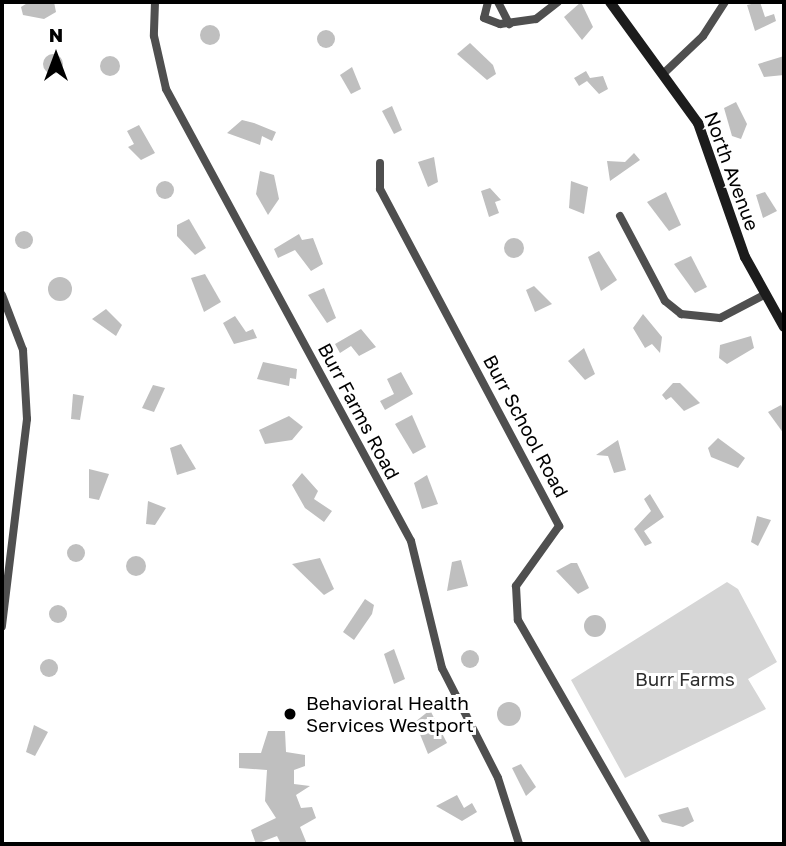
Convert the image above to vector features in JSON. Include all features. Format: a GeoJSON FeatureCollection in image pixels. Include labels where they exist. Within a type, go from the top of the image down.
{"type":"FeatureCollection","features":[{"type":"Feature","properties":{"kind":"street","name":"Burr Farms Road"},"geometry":{"type":"LineString","coordinates":[[155,2],[154,36],[166,89],[411,541],[442,668],[498,778],[519,844]]}},
{"type":"Feature","properties":{"kind":"street"},"geometry":{"type":"LineString","coordinates":[[488,2],[484,18],[509,24],[536,19],[558,2]]}},
{"type":"Feature","properties":{"kind":"street"},"geometry":{"type":"LineString","coordinates":[[498,2],[509,24]]}},
{"type":"Feature","properties":{"kind":"street","name":"North Avenue"},"geometry":{"type":"LineString","coordinates":[[610,2],[698,123],[764,295],[784,327]]}},
{"type":"Feature","properties":{"kind":"street"},"geometry":{"type":"LineString","coordinates":[[663,74],[703,36],[725,2]]}},
{"type":"Feature","properties":{"kind":"street","name":"Burr School Road"},"geometry":{"type":"LineString","coordinates":[[380,163],[380,190],[559,526],[516,586],[518,620],[647,844]]}},
{"type":"Feature","properties":{"kind":"street"},"geometry":{"type":"LineString","coordinates":[[620,216],[665,301],[681,314],[720,318],[764,295]]}},
{"type":"Feature","properties":{"kind":"street"},"geometry":{"type":"LineString","coordinates":[[2,295],[23,350],[27,419],[2,626]]}},
{"type":"Feature","properties":{"kind":"green space","name":"Burr Farms"},"geometry":{"type":"Polygon","coordinates":[[[727,582],[738,589],[777,662],[748,679],[766,709],[625,778],[571,680],[727,582]]]}},
{"type":"Feature","properties":{"kind":"building"},"geometry":{"type":"Polygon","coordinates":[[[29,2],[54,2],[56,12],[44,19],[23,15],[21,7],[29,2]]]}},
{"type":"Feature","properties":{"kind":"building"},"geometry":{"type":"Polygon","coordinates":[[[581,2],[593,27],[582,40],[564,17],[581,2]]]}},
{"type":"Feature","properties":{"kind":"building"},"geometry":{"type":"Polygon","coordinates":[[[760,2],[765,17],[774,14],[776,21],[755,31],[747,5],[760,2]]]}},
{"type":"Feature","properties":{"kind":"building"},"geometry":{"type":"Polygon","coordinates":[[[210,25],[217,28],[220,35],[217,42],[210,45],[203,42],[200,35],[203,28],[210,25]]]}},
{"type":"Feature","properties":{"kind":"building"},"geometry":{"type":"Polygon","coordinates":[[[326,30],[332,33],[335,39],[332,45],[326,48],[320,45],[317,39],[320,33],[326,30]]]}},
{"type":"Feature","properties":{"kind":"building"},"geometry":{"type":"Polygon","coordinates":[[[470,43],[493,65],[496,74],[487,80],[457,54],[470,43]]]}},
{"type":"Feature","properties":{"kind":"building"},"geometry":{"type":"Polygon","coordinates":[[[53,54],[60,57],[63,64],[60,71],[53,74],[46,71],[43,64],[46,57],[53,54]]]}},
{"type":"Feature","properties":{"kind":"building"},"geometry":{"type":"Polygon","coordinates":[[[110,56],[117,59],[120,66],[117,73],[110,76],[103,73],[100,66],[103,59],[110,56]]]}},
{"type":"Feature","properties":{"kind":"building"},"geometry":{"type":"Polygon","coordinates":[[[784,56],[784,75],[764,77],[758,64],[784,56]]]}},
{"type":"Feature","properties":{"kind":"building"},"geometry":{"type":"Polygon","coordinates":[[[352,67],[361,89],[351,94],[340,75],[352,67]]]}},
{"type":"Feature","properties":{"kind":"building"},"geometry":{"type":"Polygon","coordinates":[[[586,71],[590,78],[603,76],[608,89],[599,94],[587,81],[579,86],[574,78],[586,71]]]}},
{"type":"Feature","properties":{"kind":"building"},"geometry":{"type":"Polygon","coordinates":[[[736,102],[747,124],[741,139],[732,136],[724,108],[736,102]]]}},
{"type":"Feature","properties":{"kind":"building"},"geometry":{"type":"Polygon","coordinates":[[[392,106],[402,130],[394,134],[382,111],[392,106]]]}},
{"type":"Feature","properties":{"kind":"building"},"geometry":{"type":"Polygon","coordinates":[[[242,120],[276,132],[272,141],[262,136],[260,145],[227,133],[242,120]]]}},
{"type":"Feature","properties":{"kind":"building"},"geometry":{"type":"Polygon","coordinates":[[[139,125],[155,153],[141,160],[128,147],[134,144],[127,131],[139,125]]]}},
{"type":"Feature","properties":{"kind":"building"},"geometry":{"type":"Polygon","coordinates":[[[634,153],[640,160],[610,181],[607,161],[625,162],[634,153]]]}},
{"type":"Feature","properties":{"kind":"building"},"geometry":{"type":"Polygon","coordinates":[[[434,157],[438,182],[428,187],[418,162],[434,157]]]}},
{"type":"Feature","properties":{"kind":"building"},"geometry":{"type":"Polygon","coordinates":[[[260,171],[274,175],[279,199],[268,215],[256,194],[260,171]]]}},
{"type":"Feature","properties":{"kind":"building"},"geometry":{"type":"Polygon","coordinates":[[[165,181],[171,184],[174,190],[171,196],[165,199],[159,196],[156,190],[159,184],[165,181]]]}},
{"type":"Feature","properties":{"kind":"building"},"geometry":{"type":"Polygon","coordinates":[[[571,181],[588,187],[584,214],[569,208],[571,181]]]}},
{"type":"Feature","properties":{"kind":"building"},"geometry":{"type":"Polygon","coordinates":[[[490,188],[501,200],[495,202],[499,213],[489,217],[481,191],[490,188]]]}},
{"type":"Feature","properties":{"kind":"building"},"geometry":{"type":"Polygon","coordinates":[[[666,192],[681,225],[669,231],[647,202],[666,192]]]}},
{"type":"Feature","properties":{"kind":"building"},"geometry":{"type":"Polygon","coordinates":[[[765,192],[777,211],[763,218],[756,195],[765,192]]]}},
{"type":"Feature","properties":{"kind":"building"},"geometry":{"type":"Polygon","coordinates":[[[189,219],[206,248],[195,255],[177,236],[177,225],[189,219]]]}},
{"type":"Feature","properties":{"kind":"building"},"geometry":{"type":"Polygon","coordinates":[[[24,231],[30,234],[33,240],[30,246],[24,249],[18,246],[15,240],[18,234],[24,231]]]}},
{"type":"Feature","properties":{"kind":"building"},"geometry":{"type":"Polygon","coordinates":[[[299,234],[302,240],[313,238],[323,264],[311,271],[295,250],[278,258],[274,249],[299,234]]]}},
{"type":"Feature","properties":{"kind":"building"},"geometry":{"type":"Polygon","coordinates":[[[510,238],[518,238],[524,248],[518,258],[510,258],[504,252],[504,244],[510,238]]]}},
{"type":"Feature","properties":{"kind":"building"},"geometry":{"type":"Polygon","coordinates":[[[599,251],[617,280],[601,291],[588,257],[599,251]]]}},
{"type":"Feature","properties":{"kind":"building"},"geometry":{"type":"Polygon","coordinates":[[[691,256],[707,287],[695,293],[674,264],[691,256]]]}},
{"type":"Feature","properties":{"kind":"building"},"geometry":{"type":"Polygon","coordinates":[[[205,274],[221,302],[204,312],[191,278],[205,274]]]}},
{"type":"Feature","properties":{"kind":"building"},"geometry":{"type":"Polygon","coordinates":[[[60,277],[68,281],[72,289],[68,297],[60,301],[52,297],[48,289],[52,281],[60,277]]]}},
{"type":"Feature","properties":{"kind":"building"},"geometry":{"type":"Polygon","coordinates":[[[534,286],[552,304],[535,312],[526,290],[534,286]]]}},
{"type":"Feature","properties":{"kind":"building"},"geometry":{"type":"Polygon","coordinates":[[[324,288],[336,318],[327,323],[308,295],[324,288]]]}},
{"type":"Feature","properties":{"kind":"building"},"geometry":{"type":"Polygon","coordinates":[[[106,309],[122,325],[116,336],[92,319],[106,309]]]}},
{"type":"Feature","properties":{"kind":"building"},"geometry":{"type":"Polygon","coordinates":[[[643,314],[662,337],[660,353],[652,344],[645,348],[633,328],[643,314]]]}},
{"type":"Feature","properties":{"kind":"building"},"geometry":{"type":"Polygon","coordinates":[[[235,316],[246,332],[253,329],[257,338],[234,344],[223,323],[235,316]]]}},
{"type":"Feature","properties":{"kind":"building"},"geometry":{"type":"Polygon","coordinates":[[[361,329],[376,347],[359,356],[351,346],[340,353],[335,344],[361,329]]]}},
{"type":"Feature","properties":{"kind":"building"},"geometry":{"type":"Polygon","coordinates":[[[751,336],[754,348],[727,364],[719,358],[720,345],[751,336]]]}},
{"type":"Feature","properties":{"kind":"building"},"geometry":{"type":"Polygon","coordinates":[[[584,348],[595,374],[585,380],[568,361],[584,348]]]}},
{"type":"Feature","properties":{"kind":"building"},"geometry":{"type":"Polygon","coordinates":[[[263,362],[297,369],[296,379],[290,378],[289,386],[257,379],[263,362]]]}},
{"type":"Feature","properties":{"kind":"building"},"geometry":{"type":"Polygon","coordinates":[[[401,372],[413,394],[385,410],[380,401],[394,394],[387,379],[401,372]]]}},
{"type":"Feature","properties":{"kind":"building"},"geometry":{"type":"Polygon","coordinates":[[[673,383],[680,383],[700,403],[684,411],[671,397],[666,400],[662,395],[673,383]]]}},
{"type":"Feature","properties":{"kind":"building"},"geometry":{"type":"Polygon","coordinates":[[[153,385],[165,388],[154,412],[142,408],[153,385]]]}},
{"type":"Feature","properties":{"kind":"building"},"geometry":{"type":"Polygon","coordinates":[[[73,394],[84,396],[80,420],[71,419],[73,394]]]}},
{"type":"Feature","properties":{"kind":"building"},"geometry":{"type":"Polygon","coordinates":[[[781,405],[784,412],[784,434],[768,412],[781,405]]]}},
{"type":"Feature","properties":{"kind":"building"},"geometry":{"type":"Polygon","coordinates":[[[412,415],[426,447],[413,454],[395,424],[412,415]]]}},
{"type":"Feature","properties":{"kind":"building"},"geometry":{"type":"Polygon","coordinates":[[[289,416],[303,427],[292,440],[265,444],[259,430],[289,416]]]}},
{"type":"Feature","properties":{"kind":"building"},"geometry":{"type":"Polygon","coordinates":[[[718,438],[745,458],[738,468],[711,457],[708,448],[718,438]]]}},
{"type":"Feature","properties":{"kind":"building"},"geometry":{"type":"Polygon","coordinates":[[[618,440],[626,470],[614,473],[608,456],[596,455],[618,440]]]}},
{"type":"Feature","properties":{"kind":"building"},"geometry":{"type":"Polygon","coordinates":[[[181,444],[196,469],[177,475],[170,448],[181,444]]]}},
{"type":"Feature","properties":{"kind":"building"},"geometry":{"type":"Polygon","coordinates":[[[89,469],[109,474],[99,500],[89,498],[89,469]]]}},
{"type":"Feature","properties":{"kind":"building"},"geometry":{"type":"Polygon","coordinates":[[[302,473],[318,491],[314,499],[332,511],[324,522],[305,508],[292,485],[302,473]]]}},
{"type":"Feature","properties":{"kind":"building"},"geometry":{"type":"Polygon","coordinates":[[[427,475],[438,504],[422,509],[414,483],[427,475]]]}},
{"type":"Feature","properties":{"kind":"building"},"geometry":{"type":"Polygon","coordinates":[[[650,494],[664,517],[644,531],[652,543],[645,546],[634,529],[651,511],[644,499],[650,494]]]}},
{"type":"Feature","properties":{"kind":"building"},"geometry":{"type":"Polygon","coordinates":[[[148,501],[166,508],[155,525],[146,524],[148,501]]]}},
{"type":"Feature","properties":{"kind":"building"},"geometry":{"type":"Polygon","coordinates":[[[757,516],[771,520],[758,546],[751,542],[757,516]]]}},
{"type":"Feature","properties":{"kind":"building"},"geometry":{"type":"Polygon","coordinates":[[[76,544],[82,547],[85,553],[82,559],[76,562],[70,559],[67,553],[70,547],[76,544]]]}},
{"type":"Feature","properties":{"kind":"building"},"geometry":{"type":"Polygon","coordinates":[[[136,556],[143,559],[146,566],[143,573],[136,576],[129,573],[126,566],[129,559],[136,556]]]}},
{"type":"Feature","properties":{"kind":"building"},"geometry":{"type":"Polygon","coordinates":[[[320,558],[334,589],[324,595],[292,564],[320,558]]]}},
{"type":"Feature","properties":{"kind":"building"},"geometry":{"type":"Polygon","coordinates":[[[461,560],[468,586],[447,591],[452,562],[461,560]]]}},
{"type":"Feature","properties":{"kind":"building"},"geometry":{"type":"Polygon","coordinates":[[[571,563],[577,563],[589,588],[578,594],[556,571],[571,563]]]}},
{"type":"Feature","properties":{"kind":"building"},"geometry":{"type":"Polygon","coordinates":[[[365,599],[374,605],[372,614],[354,640],[343,632],[365,599]]]}},
{"type":"Feature","properties":{"kind":"building"},"geometry":{"type":"Polygon","coordinates":[[[58,605],[64,608],[67,614],[64,620],[58,623],[52,620],[49,614],[52,608],[58,605]]]}},
{"type":"Feature","properties":{"kind":"building"},"geometry":{"type":"Polygon","coordinates":[[[595,615],[603,618],[606,626],[603,634],[595,637],[587,634],[584,626],[587,618],[595,615]]]}},
{"type":"Feature","properties":{"kind":"building"},"geometry":{"type":"Polygon","coordinates":[[[394,649],[405,679],[394,684],[384,654],[394,649]]]}},
{"type":"Feature","properties":{"kind":"building"},"geometry":{"type":"Polygon","coordinates":[[[470,650],[476,653],[479,659],[476,665],[470,668],[464,665],[461,659],[464,653],[470,650]]]}},
{"type":"Feature","properties":{"kind":"building"},"geometry":{"type":"Polygon","coordinates":[[[49,659],[55,662],[58,668],[55,674],[49,677],[43,674],[40,668],[43,662],[49,659]]]}},
{"type":"Feature","properties":{"kind":"building"},"geometry":{"type":"Polygon","coordinates":[[[509,702],[517,706],[521,714],[517,722],[509,726],[501,722],[497,714],[501,706],[509,702]]]}},
{"type":"Feature","properties":{"kind":"building"},"geometry":{"type":"Polygon","coordinates":[[[430,710],[447,743],[428,754],[415,722],[430,710]]]}},
{"type":"Feature","properties":{"kind":"building"},"geometry":{"type":"Polygon","coordinates":[[[34,725],[48,732],[35,756],[26,752],[34,725]]]}},
{"type":"Feature","properties":{"kind":"building"},"geometry":{"type":"Polygon","coordinates":[[[268,731],[285,731],[286,752],[305,755],[305,766],[294,770],[294,784],[310,786],[296,795],[301,808],[312,807],[316,818],[300,827],[307,844],[281,844],[277,836],[256,844],[251,830],[276,818],[265,801],[267,770],[239,768],[239,753],[261,753],[268,731]]]}},
{"type":"Feature","properties":{"kind":"building"},"geometry":{"type":"Polygon","coordinates":[[[521,764],[536,787],[526,796],[512,768],[521,764]]]}},
{"type":"Feature","properties":{"kind":"building"},"geometry":{"type":"Polygon","coordinates":[[[457,795],[464,808],[472,803],[477,812],[462,821],[436,806],[457,795]]]}},
{"type":"Feature","properties":{"kind":"building"},"geometry":{"type":"Polygon","coordinates":[[[688,807],[694,821],[683,827],[662,822],[658,815],[688,807]]]}},
{"type":"Feature","properties":{"kind":"place","name":"Behavioral Health Services Westport"},"geometry":{"type":"Point","coordinates":[290,714]}}]}
